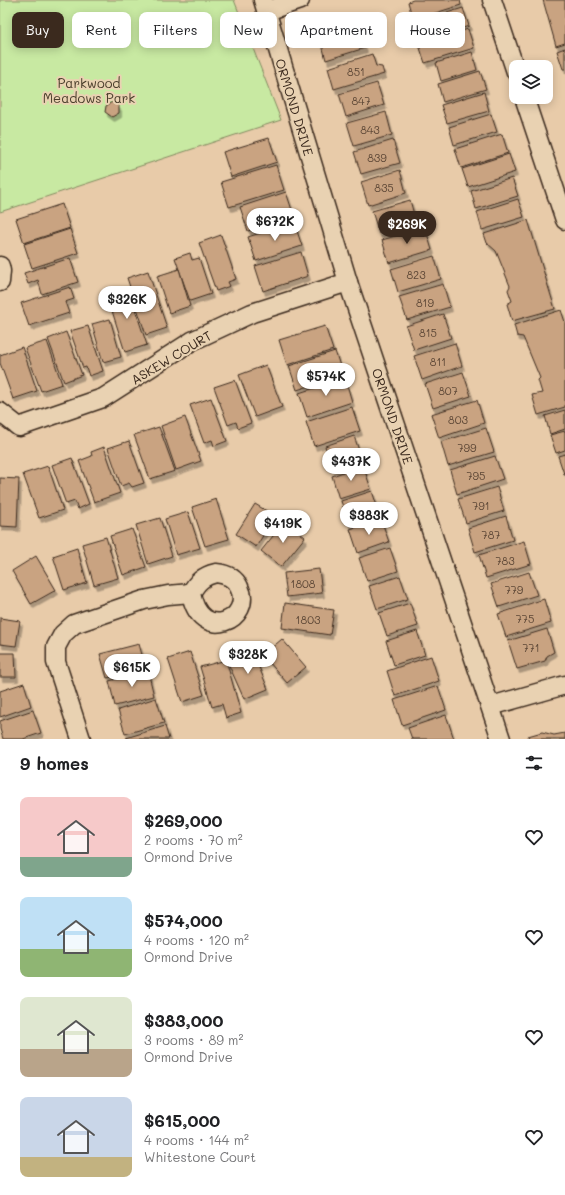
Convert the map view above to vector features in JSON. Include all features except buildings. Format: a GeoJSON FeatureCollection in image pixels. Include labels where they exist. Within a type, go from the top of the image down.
{"type":"FeatureCollection","features":[{"type":"Feature","properties":{"kind":"street"},"geometry":{"type":"LineString","coordinates":[[265,6],[300,0]]}},
{"type":"Feature","properties":{"kind":"street"},"geometry":{"type":"LineString","coordinates":[[492,0],[512,60]]}},
{"type":"Feature","properties":{"kind":"street","name":"ORMOND DRIVE"},"geometry":{"type":"LineString","coordinates":[[265,6],[348,282],[501,739]]}},
{"type":"Feature","properties":{"kind":"street"},"geometry":{"type":"LineString","coordinates":[[526,104],[565,220]]}},
{"type":"Feature","properties":{"kind":"street"},"geometry":{"type":"LineString","coordinates":[[0,266],[0,282]]}},
{"type":"Feature","properties":{"kind":"street","name":"ASKEW COURT"},"geometry":{"type":"LineString","coordinates":[[0,412],[19,427],[103,398],[192,341],[252,313],[348,282]]}},
{"type":"Feature","properties":{"kind":"street"},"geometry":{"type":"LineString","coordinates":[[81,739],[56,662],[56,647],[63,634],[74,624],[144,600],[168,595],[191,593]]}},
{"type":"Feature","properties":{"kind":"street"},"geometry":{"type":"LineString","coordinates":[[491,706],[565,685]]}},
{"type":"Feature","properties":{"kind":"green space","name":"Parkwood Meadows Park"},"geometry":{"type":"Polygon","coordinates":[[[0,0],[234,0],[239,12],[220,12],[220,48],[253,48],[281,120],[0,212],[0,0]]]}}]}
